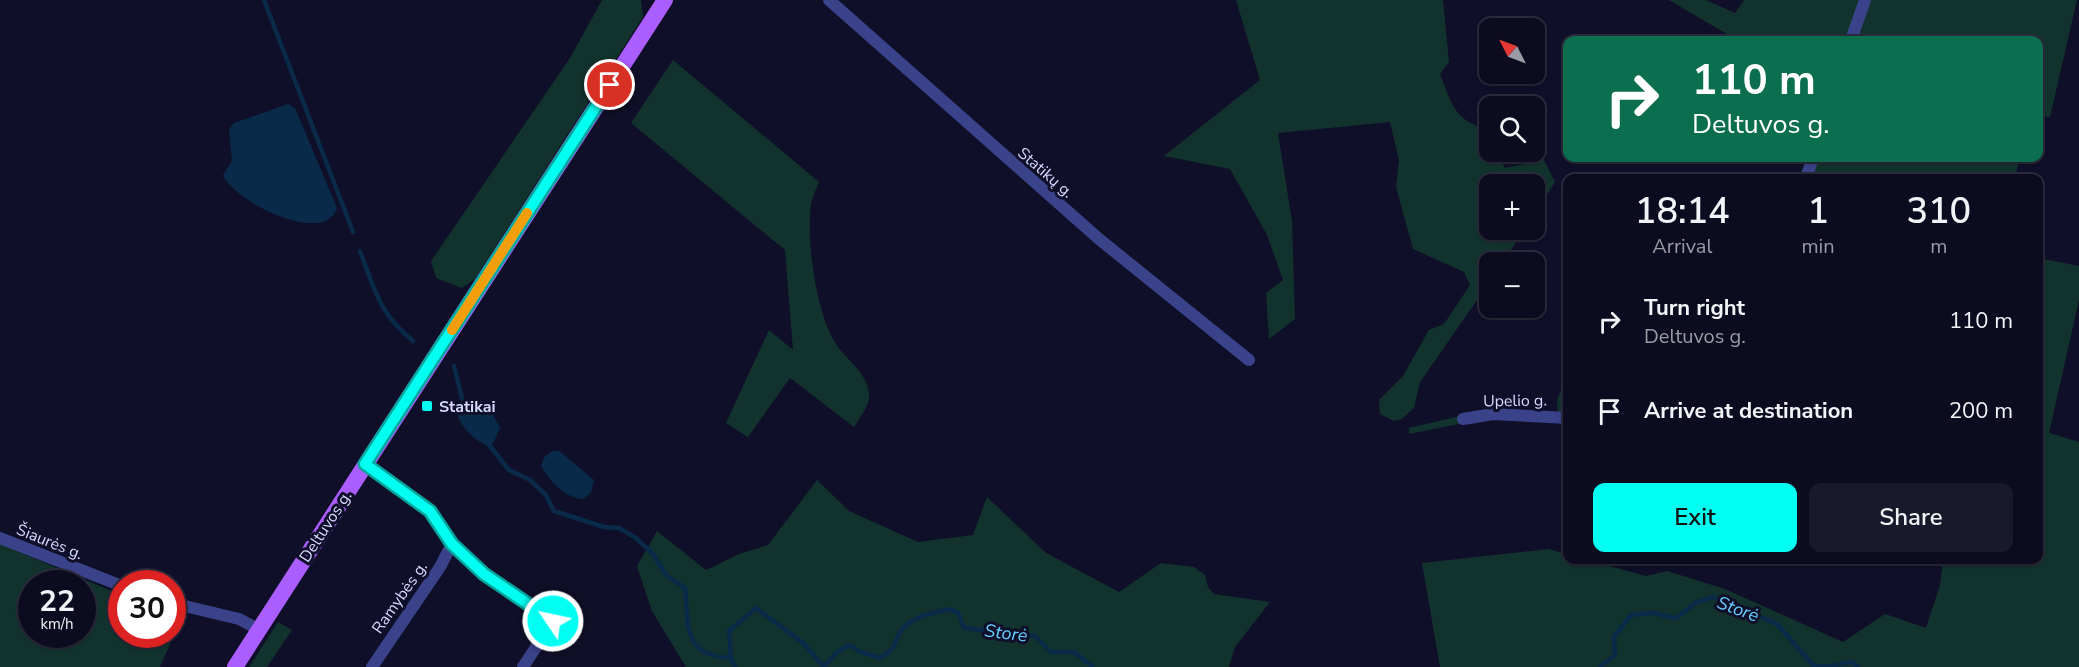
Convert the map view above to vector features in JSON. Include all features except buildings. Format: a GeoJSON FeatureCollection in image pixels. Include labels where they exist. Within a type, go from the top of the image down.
{"type":"FeatureCollection","features":[{"type":"Feature","properties":{"kind":"main road","name":"Deltuvos g."},"geometry":{"type":"LineString","coordinates":[[235,667],[665,0]]}},
{"type":"Feature","properties":{"kind":"street","name":"Statikų g."},"geometry":{"type":"LineString","coordinates":[[829,0],[1099,239],[1249,360]]}},
{"type":"Feature","properties":{"kind":"street"},"geometry":{"type":"LineString","coordinates":[[1852,36],[1865,0]]}},
{"type":"Feature","properties":{"kind":"street","name":"Upelio g."},"geometry":{"type":"LineString","coordinates":[[1463,419],[1493,414],[1563,418]]}},
{"type":"Feature","properties":{"kind":"street"},"geometry":{"type":"LineString","coordinates":[[365,464],[430,511],[452,544],[484,574],[553,621],[523,667]]}},
{"type":"Feature","properties":{"kind":"street","name":"Šiaurės g."},"geometry":{"type":"LineString","coordinates":[[0,538],[108,580]]}},
{"type":"Feature","properties":{"kind":"street","name":"Ramybės g."},"geometry":{"type":"LineString","coordinates":[[372,667],[440,567],[452,544]]}},
{"type":"Feature","properties":{"kind":"street"},"geometry":{"type":"LineString","coordinates":[[186,606],[239,619],[258,629]]}},
{"type":"Feature","properties":{"kind":"green space"},"geometry":{"type":"Polygon","coordinates":[[[602,0],[641,0],[643,17],[475,279],[462,288],[436,278],[431,261],[570,58],[602,0]]]}},
{"type":"Feature","properties":{"kind":"green space"},"geometry":{"type":"Polygon","coordinates":[[[1236,0],[1443,0],[1449,62],[1440,74],[1456,110],[1464,119],[1479,127],[1479,162],[1502,162],[1505,168],[1545,162],[1555,182],[1545,198],[1545,174],[1479,174],[1479,240],[1517,240],[1510,252],[1479,252],[1479,297],[1420,382],[1414,408],[1402,419],[1394,421],[1380,414],[1379,400],[1403,376],[1429,330],[1444,324],[1470,285],[1464,272],[1413,249],[1396,187],[1399,160],[1390,122],[1278,133],[1292,221],[1295,319],[1269,339],[1266,293],[1283,280],[1267,235],[1230,169],[1164,156],[1260,80],[1236,0]]]}},
{"type":"Feature","properties":{"kind":"green space"},"geometry":{"type":"Polygon","coordinates":[[[1669,0],[1706,0],[1735,13],[1744,0],[2077,0],[2050,117],[2043,116],[2043,36],[1730,36],[1669,0]]]}},
{"type":"Feature","properties":{"kind":"green space"},"geometry":{"type":"Polygon","coordinates":[[[673,60],[819,182],[811,204],[810,219],[811,256],[818,296],[829,331],[840,350],[865,379],[869,394],[866,407],[854,427],[790,378],[748,437],[726,423],[769,330],[793,350],[785,250],[631,123],[673,60]]]}},
{"type":"Feature","properties":{"kind":"green space"},"geometry":{"type":"Polygon","coordinates":[[[1805,162],[2019,162],[2016,173],[1800,174],[1805,162]]]}},
{"type":"Feature","properties":{"kind":"green space"},"geometry":{"type":"Polygon","coordinates":[[[2043,259],[2079,266],[2079,300],[2049,433],[2079,442],[2079,667],[1440,667],[1422,563],[1548,549],[1563,553],[1563,564],[1602,564],[1646,576],[1667,571],[1725,589],[1843,642],[1885,614],[1926,628],[1940,585],[1943,564],[2043,564],[2043,259]]]}},
{"type":"Feature","properties":{"kind":"green space"},"geometry":{"type":"Polygon","coordinates":[[[1563,390],[1563,422],[1493,417],[1409,434],[1409,428],[1494,408],[1558,414],[1557,400],[1563,390]]]}},
{"type":"Feature","properties":{"kind":"green space"},"geometry":{"type":"Polygon","coordinates":[[[817,480],[849,511],[918,542],[973,535],[987,497],[1046,553],[1119,592],[1161,563],[1194,567],[1205,575],[1208,587],[1214,594],[1270,602],[1235,647],[1229,667],[686,667],[652,611],[637,566],[657,531],[706,570],[739,554],[768,545],[817,480]]]}},
{"type":"Feature","properties":{"kind":"green space"},"geometry":{"type":"Polygon","coordinates":[[[0,544],[62,570],[18,570],[18,648],[96,648],[96,584],[108,590],[108,648],[168,648],[160,667],[0,667],[0,544]]]}},
{"type":"Feature","properties":{"kind":"green space"},"geometry":{"type":"Polygon","coordinates":[[[278,622],[292,630],[267,667],[249,667],[278,622]]]}},
{"type":"Feature","properties":{"kind":"water"},"geometry":{"type":"Polygon","coordinates":[[[288,104],[295,108],[337,208],[329,219],[316,223],[299,222],[261,208],[231,186],[223,175],[232,161],[229,129],[234,123],[288,104]]]}},
{"type":"Feature","properties":{"kind":"water"},"geometry":{"type":"Polygon","coordinates":[[[476,398],[486,403],[500,427],[494,442],[488,446],[468,432],[458,417],[457,412],[462,403],[476,398]]]}},
{"type":"Feature","properties":{"kind":"water"},"geometry":{"type":"Polygon","coordinates":[[[553,451],[559,451],[594,480],[591,493],[583,499],[576,498],[553,483],[541,466],[545,456],[553,451]]]}},
{"type":"Feature","properties":{"kind":"waterway"},"geometry":{"type":"LineString","coordinates":[[264,0],[353,232]]}},
{"type":"Feature","properties":{"kind":"waterway"},"geometry":{"type":"LineString","coordinates":[[360,251],[374,290],[385,311],[413,341]]}},
{"type":"Feature","properties":{"kind":"waterway"},"geometry":{"type":"LineString","coordinates":[[454,366],[464,406]]}},
{"type":"Feature","properties":{"kind":"waterway"},"geometry":{"type":"LineString","coordinates":[[486,441],[509,470],[530,480],[546,495],[554,511],[604,527],[619,528],[636,538],[653,554],[666,575],[685,588],[688,625],[696,644],[703,651],[715,656],[731,658]]}},
{"type":"Feature","properties":{"kind":"waterway","name":"Storė"},"geometry":{"type":"LineString","coordinates":[[1600,667],[1615,655],[1614,637],[1631,615],[1653,613],[1676,618],[1697,602],[1713,597],[1777,624],[1813,665],[1824,667],[1852,662],[1858,667]]}},
{"type":"Feature","properties":{"kind":"waterway","name":"Storė"},"geometry":{"type":"LineString","coordinates":[[735,667],[731,658],[729,631],[756,608],[803,643],[824,667],[836,653],[849,645],[861,652],[880,658],[894,646],[901,630],[910,622],[950,609],[958,613],[964,628],[1035,636],[1051,652],[1074,652],[1093,667]]}},
{"type":"Feature","properties":{"kind":"slow traffic"},"geometry":{"type":"LineString","coordinates":[[452,330],[527,213]]}},
{"type":"Feature","properties":{"kind":"place","name":"Statikai"},"geometry":{"type":"Point","coordinates":[427,406]}},
{"type":"Feature","properties":{"kind":"route"},"geometry":{"type":"LineString","coordinates":[[553,621],[484,574],[452,544],[430,511],[365,464],[610,85]]}}]}
